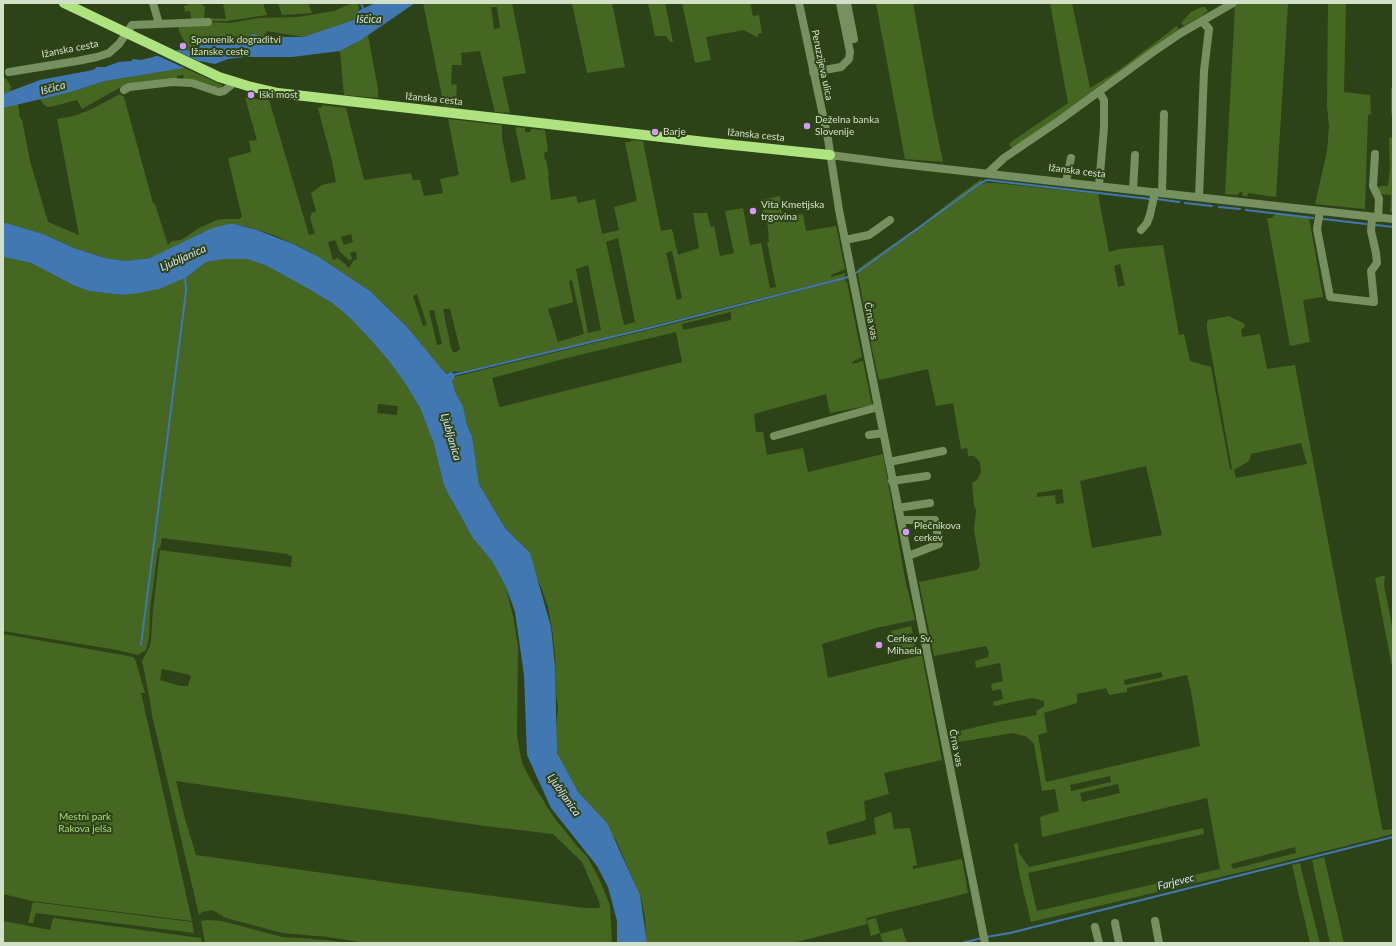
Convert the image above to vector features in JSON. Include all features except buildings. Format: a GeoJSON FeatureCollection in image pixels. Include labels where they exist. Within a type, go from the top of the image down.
{"type":"FeatureCollection","features":[{"type":"Feature","properties":{"kind":"main road","name":"Ižanska cesta"},"geometry":{"type":"LineString","coordinates":[[64,3],[219,77],[261,90],[287,95],[830,155]]}},
{"type":"Feature","properties":{"kind":"street"},"geometry":{"type":"LineString","coordinates":[[153,3],[159,24]]}},
{"type":"Feature","properties":{"kind":"street","name":"Peruzzijeva ulica"},"geometry":{"type":"LineString","coordinates":[[799,3],[830,155]]}},
{"type":"Feature","properties":{"kind":"street"},"geometry":{"type":"LineString","coordinates":[[813,72],[841,67],[849,59],[850,52],[840,3]]}},
{"type":"Feature","properties":{"kind":"street"},"geometry":{"type":"LineString","coordinates":[[847,3],[854,39]]}},
{"type":"Feature","properties":{"kind":"street"},"geometry":{"type":"LineString","coordinates":[[988,174],[1004,158],[1060,120],[1153,52],[1233,3]]}},
{"type":"Feature","properties":{"kind":"street"},"geometry":{"type":"LineString","coordinates":[[1199,197],[1204,71],[1208,29],[1202,21]]}},
{"type":"Feature","properties":{"kind":"street","name":"Ižanska cesta"},"geometry":{"type":"LineString","coordinates":[[9,72],[97,57],[109,53],[119,44],[132,25],[208,22]]}},
{"type":"Feature","properties":{"kind":"street"},"geometry":{"type":"LineString","coordinates":[[124,90],[129,87],[173,82],[192,83],[219,92],[224,91],[235,82]]}},
{"type":"Feature","properties":{"kind":"street"},"geometry":{"type":"LineString","coordinates":[[1099,92],[1104,100],[1104,127],[1099,186]]}},
{"type":"Feature","properties":{"kind":"street"},"geometry":{"type":"LineString","coordinates":[[1141,230],[1147,223],[1158,193],[1164,114]]}},
{"type":"Feature","properties":{"kind":"street"},"geometry":{"type":"LineString","coordinates":[[1320,211],[1317,229],[1330,297],[1374,302],[1372,271],[1377,263],[1371,231],[1379,199],[1373,186],[1374,154]]}},
{"type":"Feature","properties":{"kind":"street","name":"Ižanska cesta"},"geometry":{"type":"LineString","coordinates":[[830,155],[1393,219]]}},
{"type":"Feature","properties":{"kind":"street","name":"Črna vas"},"geometry":{"type":"LineString","coordinates":[[830,155],[834,185],[984,943]]}},
{"type":"Feature","properties":{"kind":"street"},"geometry":{"type":"LineString","coordinates":[[1133,190],[1135,155]]}},
{"type":"Feature","properties":{"kind":"street"},"geometry":{"type":"LineString","coordinates":[[1066,182],[1071,158]]}},
{"type":"Feature","properties":{"kind":"street"},"geometry":{"type":"LineString","coordinates":[[845,240],[869,235],[890,220]]}},
{"type":"Feature","properties":{"kind":"street"},"geometry":{"type":"LineString","coordinates":[[774,436],[878,407]]}},
{"type":"Feature","properties":{"kind":"street"},"geometry":{"type":"LineString","coordinates":[[869,435],[883,432]]}},
{"type":"Feature","properties":{"kind":"street"},"geometry":{"type":"LineString","coordinates":[[889,462],[943,452]]}},
{"type":"Feature","properties":{"kind":"street"},"geometry":{"type":"LineString","coordinates":[[892,481],[926,476]]}},
{"type":"Feature","properties":{"kind":"street"},"geometry":{"type":"LineString","coordinates":[[898,508],[930,503]]}},
{"type":"Feature","properties":{"kind":"street"},"geometry":{"type":"LineString","coordinates":[[901,520],[934,520],[939,544],[908,556]]}},
{"type":"Feature","properties":{"kind":"street"},"geometry":{"type":"LineString","coordinates":[[1155,920],[1159,943]]}},
{"type":"Feature","properties":{"kind":"street"},"geometry":{"type":"LineString","coordinates":[[1115,923],[1119,943]]}},
{"type":"Feature","properties":{"kind":"street"},"geometry":{"type":"LineString","coordinates":[[1095,927],[1099,943]]}},
{"type":"Feature","properties":{"kind":"green space"},"geometry":{"type":"Polygon","coordinates":[[[187,3],[200,3],[205,7],[204,20],[191,20],[190,11],[185,12],[184,6],[188,5],[187,3]]]}},
{"type":"Feature","properties":{"kind":"green space"},"geometry":{"type":"Polygon","coordinates":[[[223,3],[263,3],[267,15],[227,21],[209,20],[209,18],[226,19],[223,3]]]}},
{"type":"Feature","properties":{"kind":"green space"},"geometry":{"type":"Polygon","coordinates":[[[278,3],[308,3],[312,13],[282,15],[278,3]]]}},
{"type":"Feature","properties":{"kind":"green space"},"geometry":{"type":"Polygon","coordinates":[[[353,3],[357,3],[359,7],[355,20],[303,37],[267,31],[264,37],[251,35],[245,40],[196,46],[189,51],[185,49],[188,48],[179,31],[178,25],[204,22],[231,23],[258,18],[298,17],[334,11],[353,3]]]}},
{"type":"Feature","properties":{"kind":"green space"},"geometry":{"type":"Polygon","coordinates":[[[423,3],[512,3],[526,73],[502,77],[510,113],[495,112],[480,51],[461,53],[462,65],[452,65],[451,84],[457,85],[456,101],[458,107],[444,106],[423,3]],[[491,7],[494,29],[500,28],[497,7],[491,7]]]}},
{"type":"Feature","properties":{"kind":"green space"},"geometry":{"type":"Polygon","coordinates":[[[572,3],[612,3],[625,67],[587,73],[572,3]]]}},
{"type":"Feature","properties":{"kind":"green space"},"geometry":{"type":"Polygon","coordinates":[[[648,3],[665,3],[673,42],[670,42],[666,36],[655,36],[648,3]]]}},
{"type":"Feature","properties":{"kind":"green space"},"geometry":{"type":"Polygon","coordinates":[[[682,3],[750,3],[753,16],[759,15],[762,33],[758,34],[758,38],[744,30],[706,37],[711,60],[695,63],[682,3]]]}},
{"type":"Feature","properties":{"kind":"green space"},"geometry":{"type":"Polygon","coordinates":[[[876,3],[913,3],[943,162],[905,159],[876,3]]]}},
{"type":"Feature","properties":{"kind":"green space"},"geometry":{"type":"Polygon","coordinates":[[[1050,3],[1072,3],[1090,88],[1119,70],[1177,26],[1179,30],[1014,149],[1009,145],[1011,142],[1068,103],[1050,3]]]}},
{"type":"Feature","properties":{"kind":"green space"},"geometry":{"type":"Polygon","coordinates":[[[1240,3],[1288,3],[1276,197],[1248,193],[1247,196],[1243,196],[1242,192],[1237,195],[1225,194],[1235,6],[1240,3]]]}},
{"type":"Feature","properties":{"kind":"green space"},"geometry":{"type":"Polygon","coordinates":[[[1328,3],[1346,3],[1344,92],[1370,95],[1371,114],[1368,115],[1365,209],[1315,204],[1327,152],[1329,127],[1327,106],[1328,3]]]}},
{"type":"Feature","properties":{"kind":"green space"},"geometry":{"type":"Polygon","coordinates":[[[1205,7],[1208,11],[1184,26],[1181,23],[1191,12],[1205,7]]]}},
{"type":"Feature","properties":{"kind":"green space"},"geometry":{"type":"Polygon","coordinates":[[[368,35],[378,89],[378,98],[344,95],[340,51],[368,35]]]}},
{"type":"Feature","properties":{"kind":"green space"},"geometry":{"type":"Polygon","coordinates":[[[185,68],[222,85],[223,88],[202,82],[184,80],[183,75],[177,76],[177,79],[127,85],[82,109],[77,100],[47,107],[40,99],[71,92],[105,81],[185,68]]]}},
{"type":"Feature","properties":{"kind":"green space"},"geometry":{"type":"Polygon","coordinates":[[[3,78],[6,79],[11,86],[10,92],[3,94],[3,78]]]}},
{"type":"Feature","properties":{"kind":"green space"},"geometry":{"type":"Polygon","coordinates":[[[1391,88],[1393,89],[1393,118],[1391,114],[1391,88]]]}},
{"type":"Feature","properties":{"kind":"green space"},"geometry":{"type":"Polygon","coordinates":[[[120,94],[124,97],[153,203],[155,204],[168,245],[172,241],[181,240],[199,228],[217,220],[239,219],[242,217],[228,158],[251,152],[249,141],[257,140],[245,98],[269,100],[309,235],[315,234],[310,218],[312,213],[316,211],[311,193],[322,185],[336,182],[318,108],[322,107],[322,105],[346,108],[364,180],[411,173],[413,180],[420,180],[424,196],[443,193],[440,179],[459,175],[448,119],[502,125],[502,138],[511,183],[526,179],[516,127],[525,128],[525,132],[530,132],[531,129],[545,130],[548,151],[544,153],[549,175],[551,200],[576,196],[578,203],[595,199],[602,234],[619,230],[614,207],[637,201],[625,142],[631,142],[631,140],[643,141],[661,231],[672,229],[678,255],[699,248],[693,213],[707,213],[711,227],[714,226],[720,256],[734,253],[725,211],[743,208],[750,245],[761,243],[770,288],[776,287],[767,242],[769,242],[768,227],[766,219],[764,218],[761,200],[780,196],[782,217],[803,214],[806,231],[836,226],[845,269],[831,275],[831,277],[845,273],[845,280],[847,282],[862,357],[852,362],[853,364],[863,361],[872,405],[830,413],[826,394],[754,414],[756,432],[763,432],[767,455],[803,448],[808,472],[883,454],[905,579],[915,620],[876,628],[822,644],[828,678],[922,655],[942,760],[884,773],[889,794],[864,801],[866,820],[826,832],[829,845],[876,834],[874,818],[891,812],[894,829],[910,828],[917,865],[913,866],[913,869],[962,859],[968,893],[866,918],[867,924],[793,943],[646,943],[645,917],[641,898],[616,840],[575,792],[560,763],[555,744],[558,708],[555,656],[548,607],[524,547],[505,528],[479,484],[472,436],[467,425],[463,406],[456,394],[452,381],[453,378],[458,376],[685,321],[841,280],[840,279],[592,341],[464,371],[452,371],[445,374],[408,328],[370,291],[310,252],[276,236],[248,227],[228,224],[201,233],[193,239],[150,258],[126,261],[105,258],[74,248],[43,234],[3,222],[3,108],[18,104],[30,161],[48,222],[79,235],[57,119],[73,116],[90,110],[120,94]],[[351,234],[341,237],[344,245],[353,242],[351,234]],[[618,238],[606,242],[624,325],[635,322],[618,238]],[[335,240],[328,242],[333,260],[338,258],[349,268],[353,261],[357,259],[356,251],[350,253],[352,259],[349,260],[340,252],[335,240]],[[672,251],[666,253],[677,300],[682,298],[672,251]],[[588,265],[576,269],[588,333],[601,330],[588,265]],[[572,280],[569,281],[573,302],[548,309],[558,342],[584,334],[572,280]],[[417,294],[413,296],[423,326],[427,325],[417,294]],[[443,309],[451,348],[453,352],[460,349],[450,309],[443,309]],[[434,310],[429,311],[437,345],[442,344],[434,310]],[[731,312],[682,324],[683,330],[731,320],[731,312]],[[676,332],[571,357],[492,378],[500,407],[682,362],[676,332]]]}},
{"type":"Feature","properties":{"kind":"green space"},"geometry":{"type":"Polygon","coordinates":[[[1393,118],[1393,212],[1390,212],[1391,195],[1380,194],[1378,189],[1380,186],[1388,186],[1390,170],[1389,138],[1392,137],[1393,118]]]}},
{"type":"Feature","properties":{"kind":"green space"},"geometry":{"type":"Polygon","coordinates":[[[981,179],[982,184],[997,183],[1098,194],[1109,252],[1119,249],[1163,245],[1179,335],[1184,334],[1190,361],[1211,367],[1230,469],[1232,469],[1207,330],[1208,320],[1229,316],[1244,323],[1245,327],[1241,330],[1242,337],[1260,334],[1267,369],[1295,365],[1382,828],[1383,830],[1393,829],[1393,834],[1250,870],[1031,922],[1014,844],[1018,843],[1019,853],[1029,867],[1203,828],[1204,834],[1028,873],[1037,911],[1220,869],[1207,798],[1042,837],[1040,817],[1059,811],[1055,789],[1042,791],[1034,744],[1027,737],[1013,733],[965,741],[953,742],[951,740],[951,733],[1037,715],[1036,711],[1044,706],[1044,701],[1032,698],[994,706],[993,702],[1003,699],[1001,689],[992,691],[991,684],[1003,681],[1000,663],[976,668],[975,661],[988,657],[989,653],[986,646],[934,656],[919,582],[977,570],[980,565],[974,530],[976,510],[974,505],[972,483],[977,480],[981,472],[980,462],[974,456],[968,456],[967,448],[961,449],[953,403],[936,406],[928,369],[879,380],[858,270],[921,225],[981,179]],[[1120,264],[1114,266],[1118,287],[1125,285],[1120,264]],[[1301,443],[1251,454],[1249,461],[1234,470],[1236,478],[1307,464],[1301,443]],[[1146,466],[1080,481],[1092,548],[1162,535],[1146,466]],[[1062,489],[1037,493],[1037,497],[1055,495],[1056,504],[1064,503],[1062,489]],[[1161,672],[1124,680],[1125,685],[1163,677],[1161,672]],[[1187,675],[1127,688],[1127,692],[1109,695],[1106,688],[1077,694],[1077,703],[1044,713],[1047,732],[1038,735],[1046,782],[1200,746],[1187,675]],[[1110,776],[1070,785],[1071,791],[1111,782],[1110,776]],[[1118,784],[1080,793],[1082,802],[1120,793],[1118,784]],[[1295,847],[1231,864],[1233,869],[1296,853],[1295,847]]]}},
{"type":"Feature","properties":{"kind":"green space"},"geometry":{"type":"Polygon","coordinates":[[[1275,214],[1309,218],[1323,297],[1303,300],[1310,342],[1290,346],[1267,218],[1272,218],[1275,214]]]}},
{"type":"Feature","properties":{"kind":"green space"},"geometry":{"type":"Polygon","coordinates":[[[3,257],[31,263],[75,286],[89,291],[122,295],[187,277],[206,262],[225,259],[247,259],[281,273],[332,303],[349,317],[389,361],[405,383],[420,408],[434,444],[443,482],[448,494],[472,537],[492,561],[506,587],[518,646],[517,736],[522,763],[553,816],[588,858],[600,881],[610,905],[612,943],[365,943],[328,937],[282,933],[223,917],[212,910],[202,912],[199,915],[152,715],[142,661],[149,648],[151,640],[160,550],[291,567],[292,556],[288,554],[162,538],[160,548],[158,549],[150,610],[149,638],[146,650],[138,655],[117,650],[3,631],[3,257]],[[378,404],[377,413],[397,415],[398,406],[378,404]],[[162,669],[160,680],[181,686],[188,686],[191,676],[162,669]],[[176,781],[185,819],[196,855],[394,883],[585,908],[600,908],[599,901],[582,862],[553,834],[485,826],[176,781]]]}},
{"type":"Feature","properties":{"kind":"green space"},"geometry":{"type":"Polygon","coordinates":[[[1385,575],[1384,585],[1393,631],[1393,672],[1375,578],[1385,575]]]}},
{"type":"Feature","properties":{"kind":"green space"},"geometry":{"type":"Polygon","coordinates":[[[911,626],[913,633],[892,638],[891,631],[911,626]]]}},
{"type":"Feature","properties":{"kind":"green space","name":"Mestni park Rakova jelša"},"geometry":{"type":"Polygon","coordinates":[[[3,634],[123,655],[133,657],[135,659],[145,693],[141,693],[192,921],[32,901],[3,894],[3,634]]]}},
{"type":"Feature","properties":{"kind":"green space"},"geometry":{"type":"Polygon","coordinates":[[[914,639],[916,646],[895,652],[893,644],[914,639]]]}},
{"type":"Feature","properties":{"kind":"green space"},"geometry":{"type":"Polygon","coordinates":[[[1324,857],[1344,943],[1330,943],[1312,860],[1324,857]]]}},
{"type":"Feature","properties":{"kind":"green space"},"geometry":{"type":"Polygon","coordinates":[[[1300,863],[1320,943],[1310,943],[1292,865],[1300,863]]]}},
{"type":"Feature","properties":{"kind":"green space"},"geometry":{"type":"Polygon","coordinates":[[[33,902],[192,922],[194,933],[36,913],[33,923],[28,923],[33,902]]]}},
{"type":"Feature","properties":{"kind":"green space"},"geometry":{"type":"Polygon","coordinates":[[[53,918],[201,938],[202,943],[3,943],[3,921],[50,930],[53,918]]]}},
{"type":"Feature","properties":{"kind":"green space"},"geometry":{"type":"Polygon","coordinates":[[[876,918],[880,933],[871,936],[867,920],[876,918]]]}},
{"type":"Feature","properties":{"kind":"green space"},"geometry":{"type":"Polygon","coordinates":[[[201,921],[222,921],[282,937],[347,943],[205,943],[201,921]]]}},
{"type":"Feature","properties":{"kind":"green space"},"geometry":{"type":"Polygon","coordinates":[[[902,928],[907,943],[883,943],[880,934],[902,928]]]}},
{"type":"Feature","properties":{"kind":"water","name":"Iščica"},"geometry":{"type":"Polygon","coordinates":[[[375,3],[415,3],[361,40],[340,51],[292,57],[245,57],[228,59],[215,64],[200,61],[185,68],[105,81],[71,92],[3,108],[3,94],[40,80],[93,70],[97,67],[105,67],[119,62],[131,61],[133,59],[141,60],[167,52],[185,49],[189,51],[196,46],[245,40],[247,37],[254,34],[261,37],[303,37],[354,20],[358,11],[375,3]]]}},
{"type":"Feature","properties":{"kind":"water","name":"Ljubljanica"},"geometry":{"type":"Polygon","coordinates":[[[3,222],[43,234],[74,248],[105,258],[126,261],[150,258],[210,229],[228,224],[235,224],[257,230],[293,244],[317,256],[370,291],[408,328],[445,373],[447,374],[452,371],[455,377],[452,381],[456,394],[463,406],[467,425],[472,436],[479,484],[505,528],[530,553],[551,627],[555,667],[557,753],[578,792],[607,823],[640,895],[647,943],[617,943],[617,921],[608,887],[597,866],[551,808],[527,755],[524,675],[515,612],[506,587],[492,561],[472,537],[448,494],[443,482],[434,444],[420,408],[405,383],[389,361],[369,338],[349,317],[332,303],[267,266],[247,259],[225,259],[206,262],[187,277],[159,289],[122,295],[89,291],[75,286],[31,263],[3,257],[3,222]]]}},
{"type":"Feature","properties":{"kind":"pier"},"geometry":{"type":"Polygon","coordinates":[[[173,49],[205,64],[200,63],[187,69],[156,55],[173,49]]]}},
{"type":"Feature","properties":{"kind":"waterway"},"geometry":{"type":"LineString","coordinates":[[361,3],[364,11]]}},
{"type":"Feature","properties":{"kind":"waterway"},"geometry":{"type":"LineString","coordinates":[[854,274],[979,184],[987,180],[1150,199]]}},
{"type":"Feature","properties":{"kind":"waterway"},"geometry":{"type":"LineString","coordinates":[[1157,199],[1179,202]]}},
{"type":"Feature","properties":{"kind":"waterway"},"geometry":{"type":"LineString","coordinates":[[1185,203],[1212,206]]}},
{"type":"Feature","properties":{"kind":"waterway"},"geometry":{"type":"LineString","coordinates":[[1219,207],[1240,209]]}},
{"type":"Feature","properties":{"kind":"waterway"},"geometry":{"type":"LineString","coordinates":[[1246,210],[1313,218]]}},
{"type":"Feature","properties":{"kind":"waterway"},"geometry":{"type":"LineString","coordinates":[[1323,219],[1366,224]]}},
{"type":"Feature","properties":{"kind":"waterway"},"geometry":{"type":"LineString","coordinates":[[1376,225],[1393,227]]}},
{"type":"Feature","properties":{"kind":"waterway"},"geometry":{"type":"LineString","coordinates":[[141,645],[186,291],[185,275]]}},
{"type":"Feature","properties":{"kind":"waterway"},"geometry":{"type":"LineString","coordinates":[[453,375],[649,328],[850,276]]}},
{"type":"Feature","properties":{"kind":"waterway","name":"Farjevec"},"geometry":{"type":"LineString","coordinates":[[986,937],[1010,933],[1393,837]]}},
{"type":"Feature","properties":{"kind":"waterway","name":"Farjevec"},"geometry":{"type":"LineString","coordinates":[[962,943],[982,938]]}},
{"type":"Feature","properties":{"kind":"place","name":"Spomenik dograditvi Ižanske ceste"},"geometry":{"type":"Point","coordinates":[183,46]}},
{"type":"Feature","properties":{"kind":"place","name":"Iški most"},"geometry":{"type":"Point","coordinates":[251,95]}},
{"type":"Feature","properties":{"kind":"place","name":"Deželna banka Slovenije"},"geometry":{"type":"Point","coordinates":[807,126]}},
{"type":"Feature","properties":{"kind":"place","name":"Barje"},"geometry":{"type":"Point","coordinates":[655,132]}},
{"type":"Feature","properties":{"kind":"place","name":"Vita Kmetijska trgovina"},"geometry":{"type":"Point","coordinates":[753,211]}},
{"type":"Feature","properties":{"kind":"place","name":"Plečnikova cerkev"},"geometry":{"type":"Point","coordinates":[906,532]}},
{"type":"Feature","properties":{"kind":"place","name":"Cerkev Sv. Mihaela"},"geometry":{"type":"Point","coordinates":[879,645]}}]}
